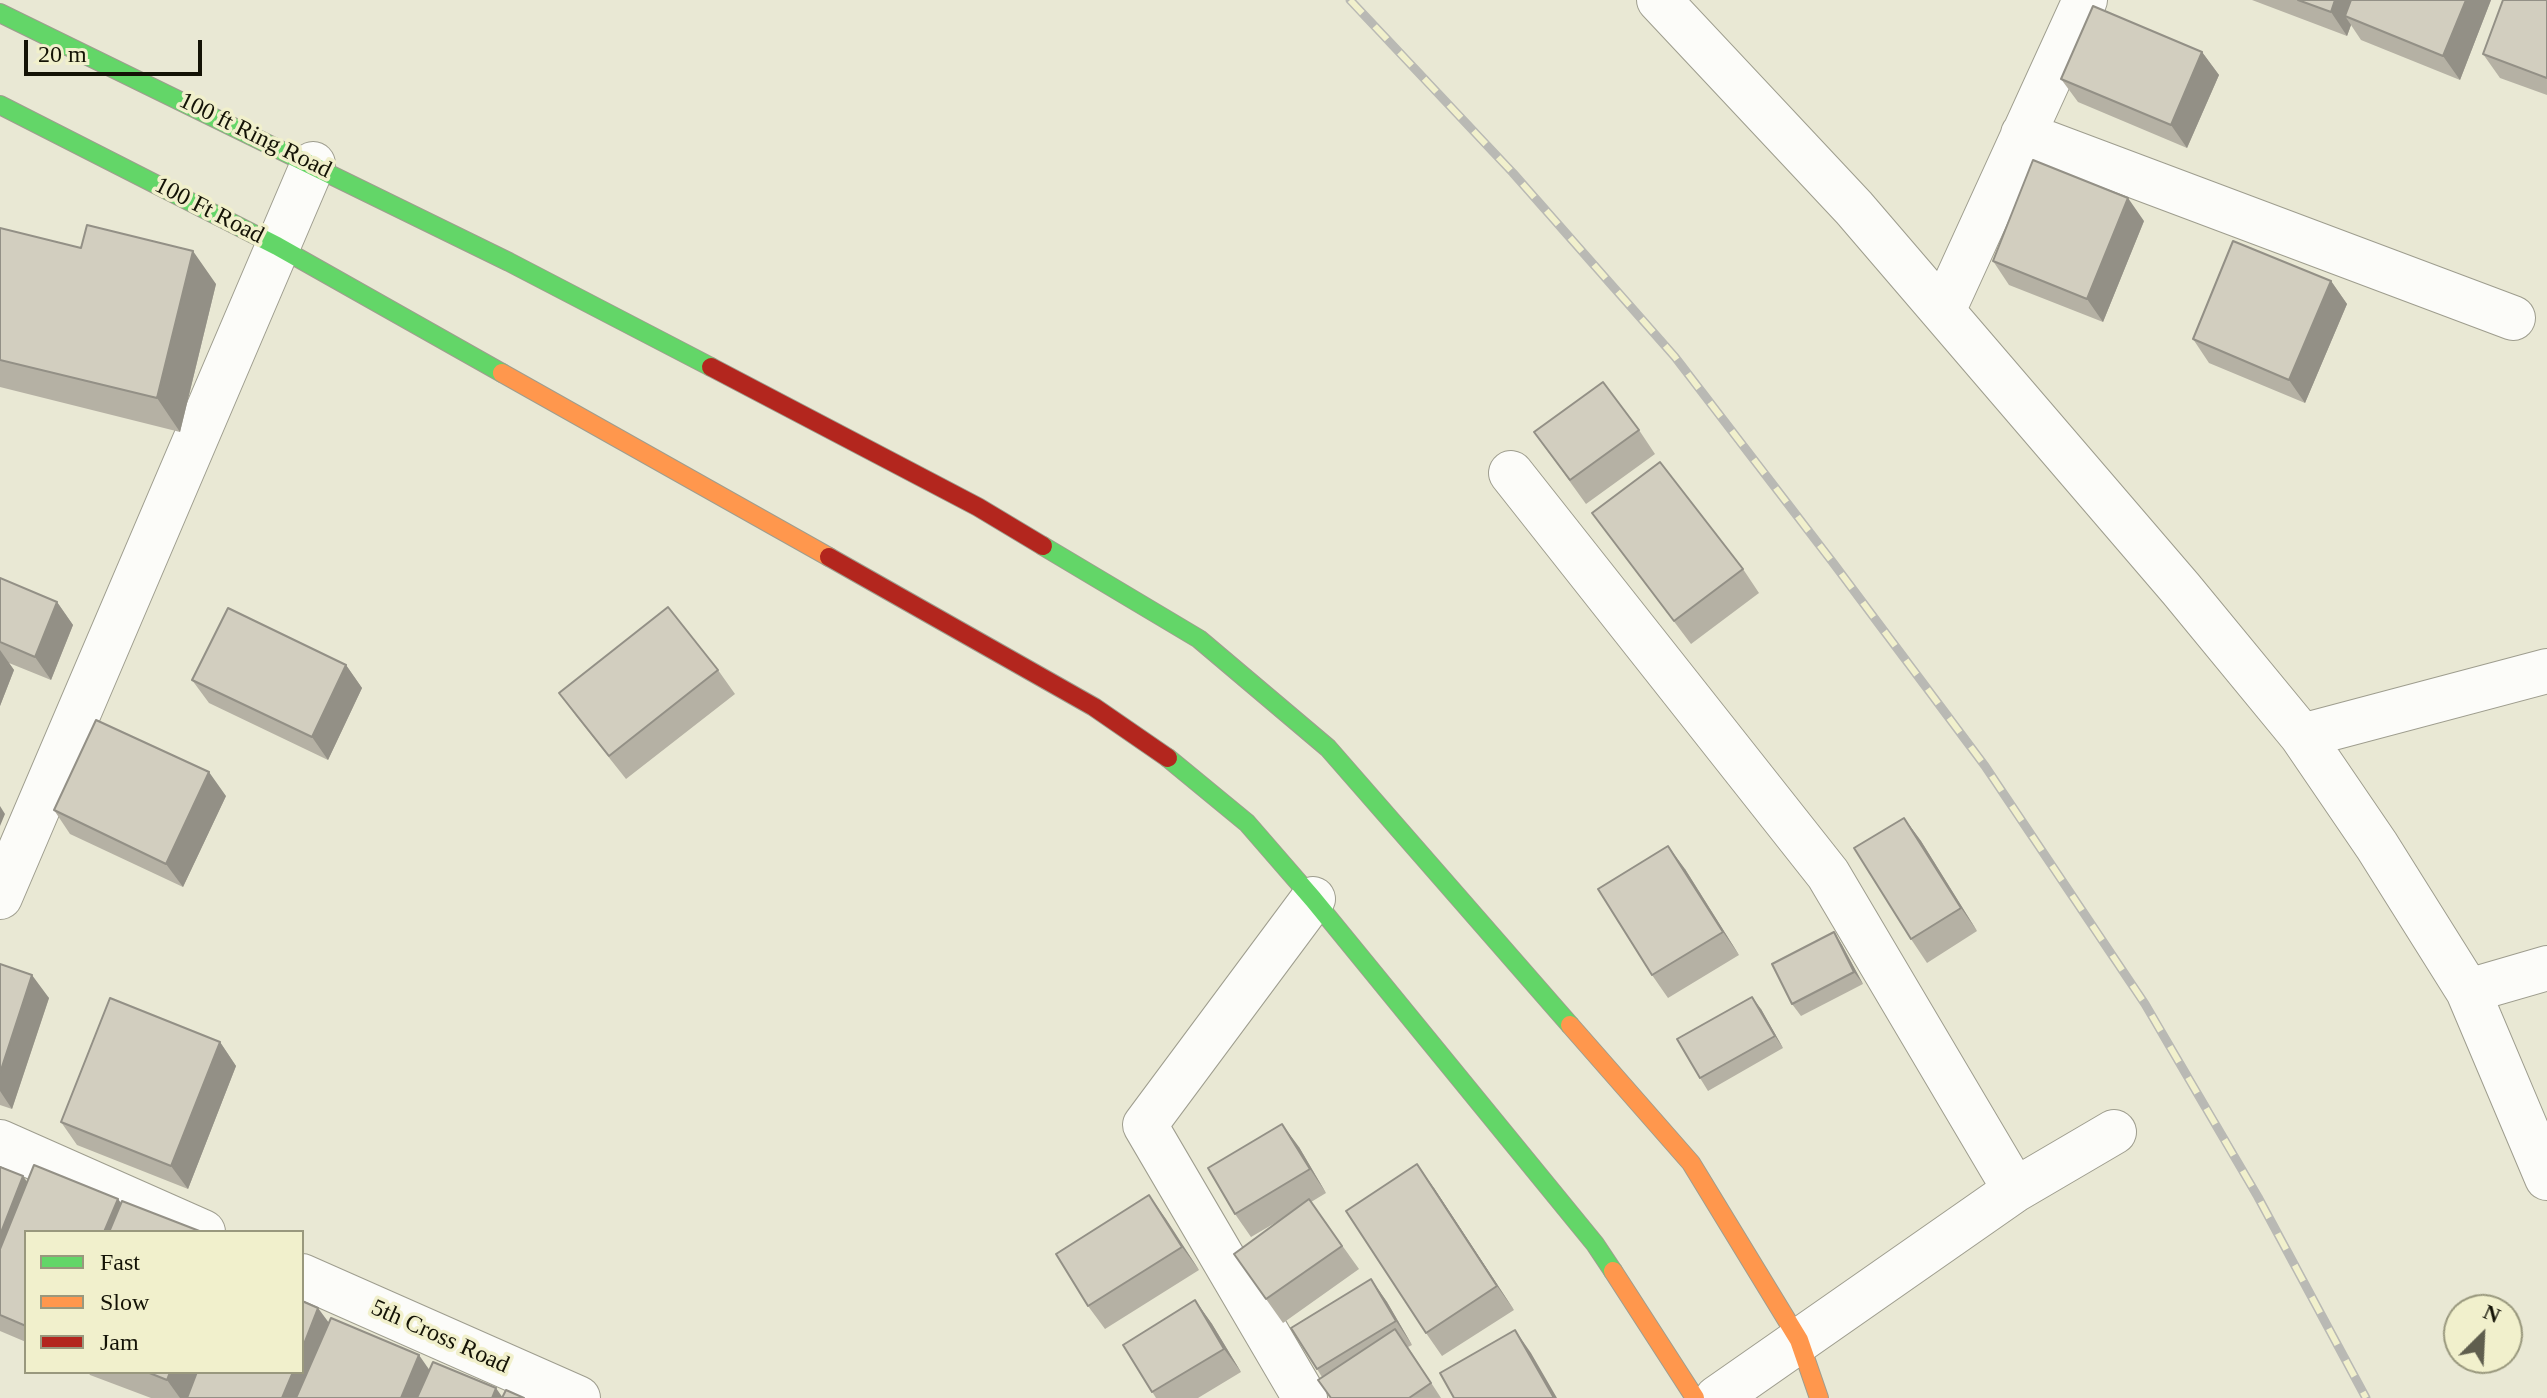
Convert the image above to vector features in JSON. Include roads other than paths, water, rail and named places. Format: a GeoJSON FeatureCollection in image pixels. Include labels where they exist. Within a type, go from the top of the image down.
{"type":"FeatureCollection","features":[{"type":"Feature","properties":{"kind":"main road","name":"100 ft Ring Road"},"geometry":{"type":"LineString","coordinates":[[0,13],[509,262],[978,507],[1199,639],[1328,748],[1691,1163],[1799,1340],[1819,1398]]}},
{"type":"Feature","properties":{"kind":"main road","name":"100 Ft Road"},"geometry":{"type":"LineString","coordinates":[[0,105],[277,246],[1094,707],[1169,758],[1247,823],[1313,899],[1595,1244],[1695,1398]]}},
{"type":"Feature","properties":{"kind":"street"},"geometry":{"type":"LineString","coordinates":[[1659,0],[1854,208],[2181,589],[2302,736],[2377,846],[2468,991],[2547,1178]]}},
{"type":"Feature","properties":{"kind":"street"},"geometry":{"type":"LineString","coordinates":[[1943,311],[2085,0]]}},
{"type":"Feature","properties":{"kind":"street"},"geometry":{"type":"LineString","coordinates":[[2023,134],[2513,318]]}},
{"type":"Feature","properties":{"kind":"street"},"geometry":{"type":"LineString","coordinates":[[0,897],[313,164]]}},
{"type":"Feature","properties":{"kind":"street"},"geometry":{"type":"LineString","coordinates":[[1511,473],[1828,874],[2015,1190]]}},
{"type":"Feature","properties":{"kind":"street"},"geometry":{"type":"LineString","coordinates":[[2302,736],[2547,671]]}},
{"type":"Feature","properties":{"kind":"street"},"geometry":{"type":"LineString","coordinates":[[1305,1398],[1145,1125],[1313,899]]}},
{"type":"Feature","properties":{"kind":"street"},"geometry":{"type":"LineString","coordinates":[[2468,991],[2547,968]]}},
{"type":"Feature","properties":{"kind":"street"},"geometry":{"type":"LineString","coordinates":[[1717,1398],[2015,1190],[2114,1132]]}},
{"type":"Feature","properties":{"kind":"street"},"geometry":{"type":"LineString","coordinates":[[0,1142],[198,1230]]}},
{"type":"Feature","properties":{"kind":"street","name":"5th Cross Road"},"geometry":{"type":"LineString","coordinates":[[304,1277],[578,1398]]}},
{"type":"Feature","properties":{"kind":"railway"},"geometry":{"type":"LineString","coordinates":[[1350,0],[1513,173],[1675,357],[1985,766],[2145,1004],[2258,1197],[2366,1398]]}}]}
